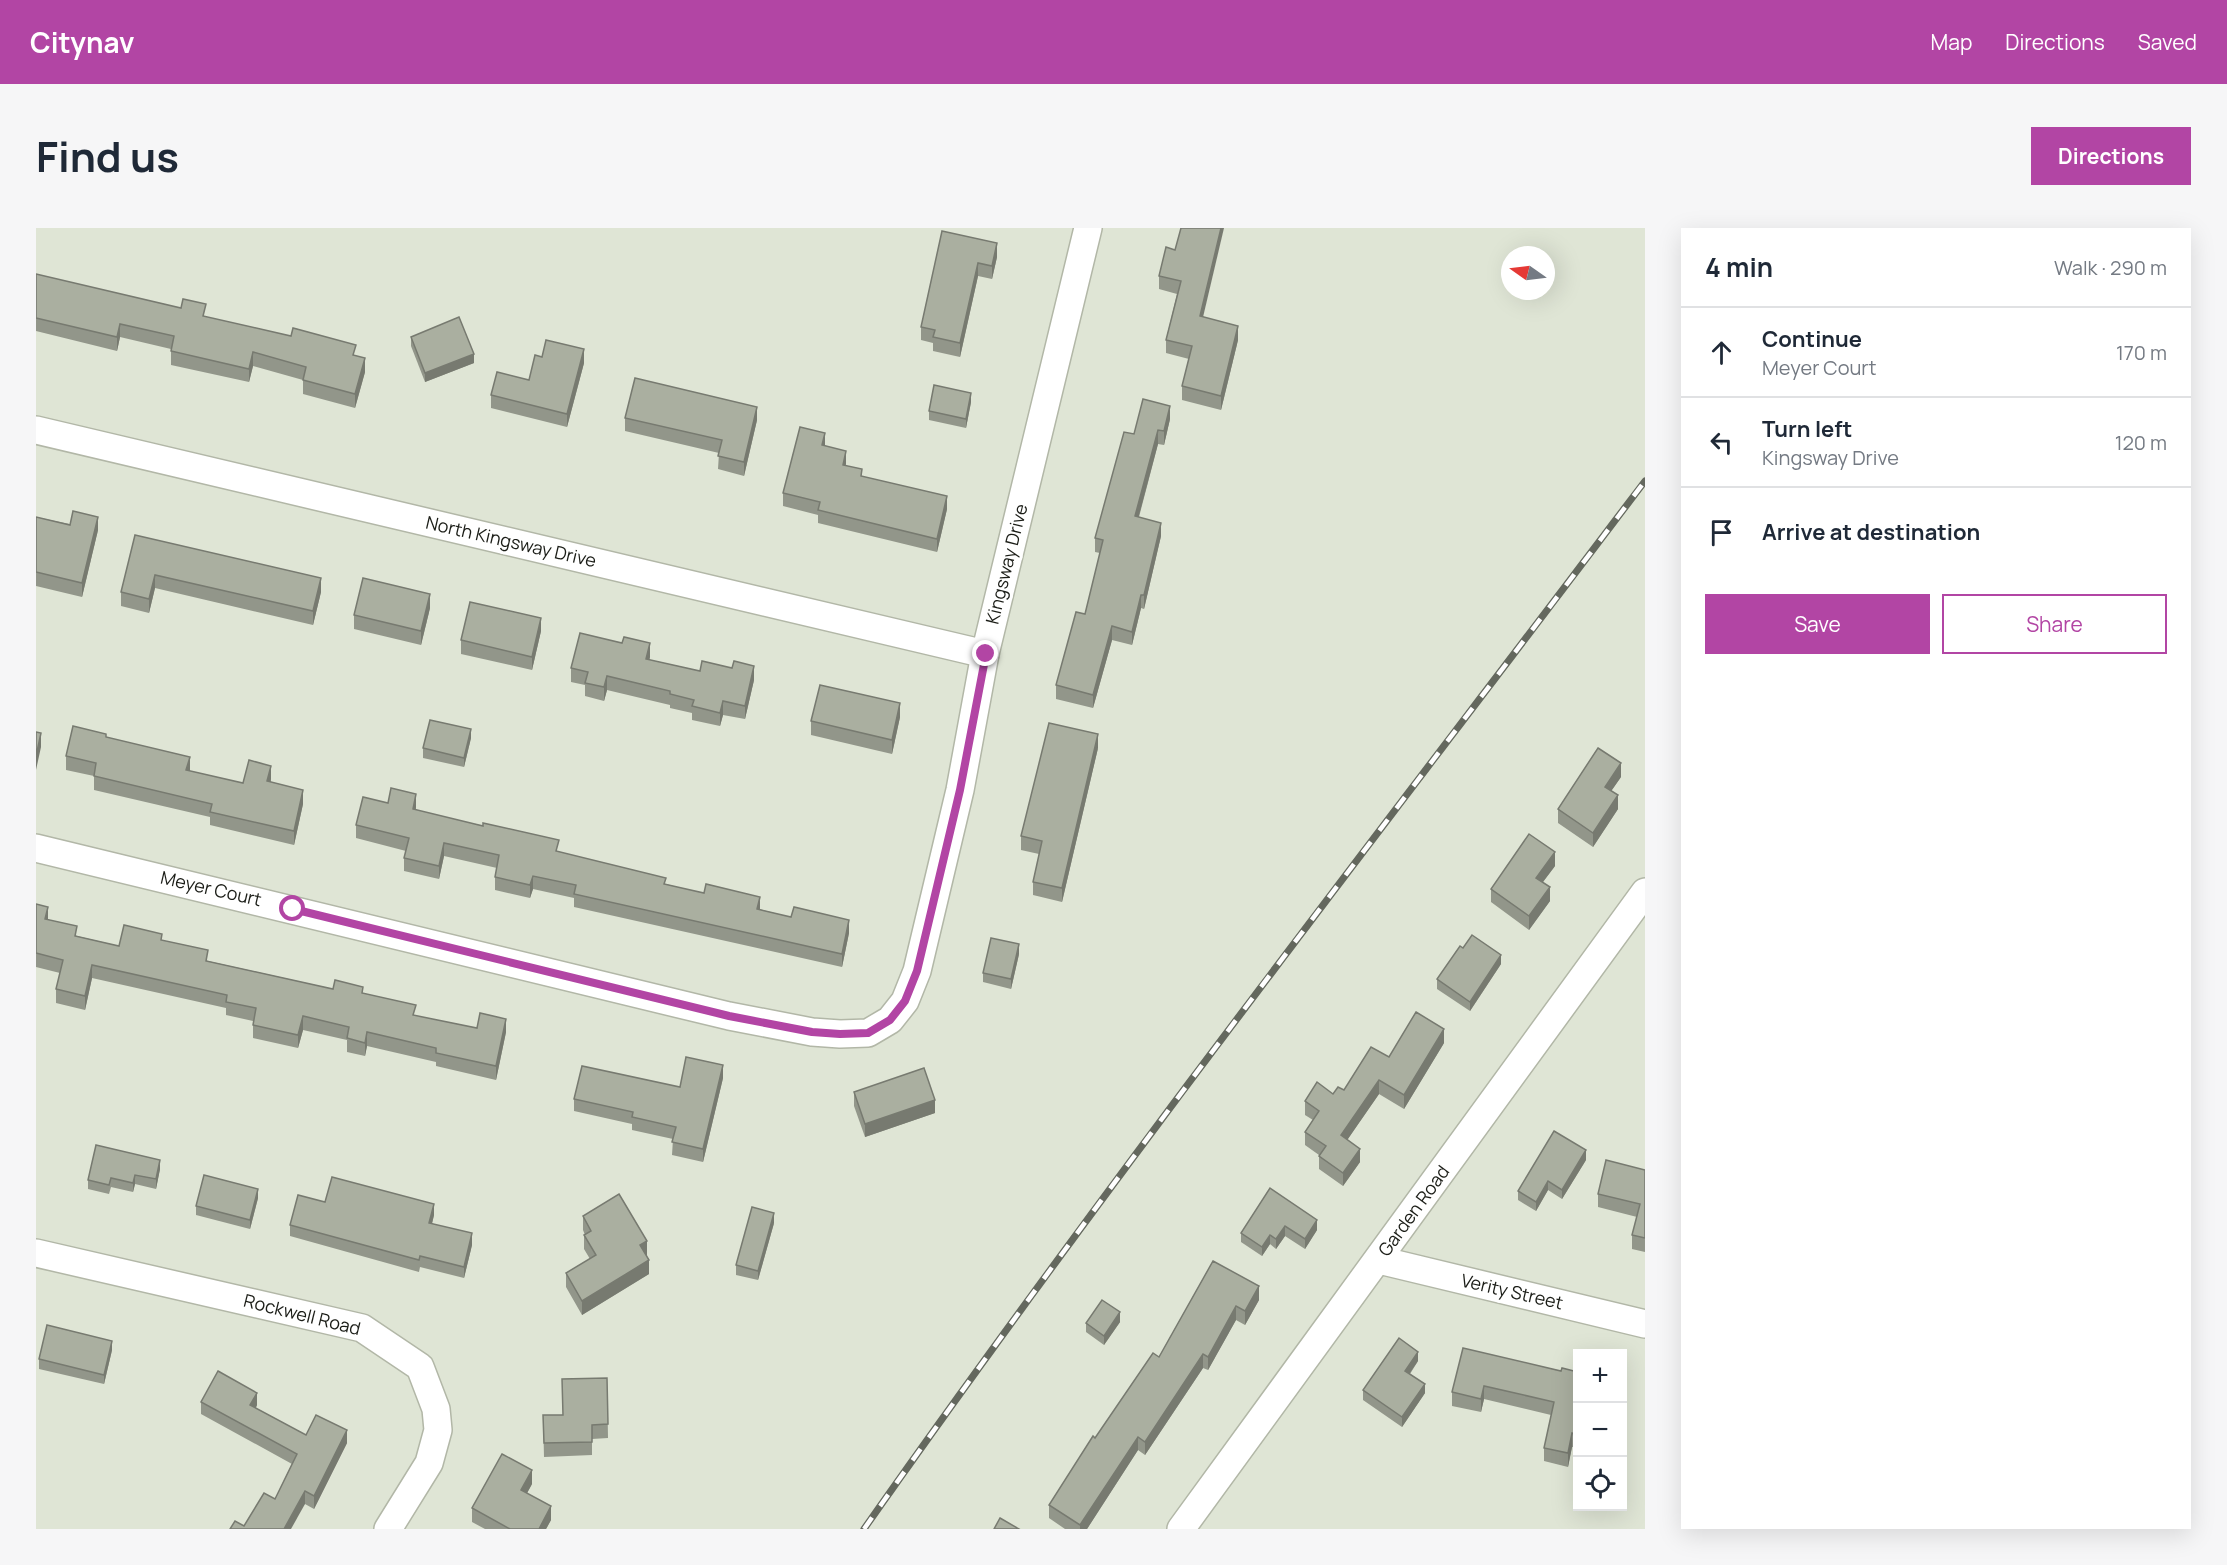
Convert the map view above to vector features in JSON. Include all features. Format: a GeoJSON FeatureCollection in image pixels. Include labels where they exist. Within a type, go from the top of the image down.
{"type":"FeatureCollection","features":[{"type":"Feature","properties":{"kind":"street","name":"Kingsway Drive"},"geometry":{"type":"LineString","coordinates":[[877,1029],[890,1020],[905,1001],[917,971],[960,790],[986,654],[1088,228]]}},
{"type":"Feature","properties":{"kind":"street","name":"North Kingsway Drive"},"geometry":{"type":"LineString","coordinates":[[36,430],[986,654]]}},
{"type":"Feature","properties":{"kind":"street","name":"Meyer Court"},"geometry":{"type":"LineString","coordinates":[[36,848],[729,1016],[812,1032],[868,1033],[877,1029]]}},
{"type":"Feature","properties":{"kind":"street","name":"Garden Road"},"geometry":{"type":"LineString","coordinates":[[1181,1529],[1645,892]]}},
{"type":"Feature","properties":{"kind":"street","name":"Rockwell Road"},"geometry":{"type":"LineString","coordinates":[[36,1253],[362,1328],[420,1367],[436,1409],[438,1430],[429,1463],[388,1529]]}},
{"type":"Feature","properties":{"kind":"street","name":"Verity Street"},"geometry":{"type":"LineString","coordinates":[[1379,1260],[1645,1324]]}},
{"type":"Feature","properties":{"kind":"building"},"geometry":{"type":"Polygon","coordinates":[[[1181,228],[1221,228],[1200,316],[1238,326],[1221,396],[1182,386],[1192,346],[1166,340],[1181,281],[1159,276],[1166,247],[1175,250],[1181,228]]]}},
{"type":"Feature","properties":{"kind":"building"},"geometry":{"type":"Polygon","coordinates":[[[942,231],[997,243],[992,266],[978,263],[960,343],[933,337],[935,330],[921,327],[942,231]]]}},
{"type":"Feature","properties":{"kind":"building"},"geometry":{"type":"Polygon","coordinates":[[[36,274],[181,308],[183,299],[206,304],[203,316],[291,336],[293,328],[356,345],[353,355],[365,358],[355,394],[303,380],[306,367],[253,352],[249,369],[171,351],[174,336],[120,324],[117,337],[36,318],[36,274]]]}},
{"type":"Feature","properties":{"kind":"building"},"geometry":{"type":"Polygon","coordinates":[[[459,317],[474,354],[425,373],[411,337],[459,317]]]}},
{"type":"Feature","properties":{"kind":"building"},"geometry":{"type":"Polygon","coordinates":[[[546,340],[584,349],[567,414],[491,395],[497,372],[529,380],[535,355],[542,357],[546,340]]]}},
{"type":"Feature","properties":{"kind":"building"},"geometry":{"type":"Polygon","coordinates":[[[635,378],[757,407],[744,462],[718,456],[722,440],[625,418],[635,378]]]}},
{"type":"Feature","properties":{"kind":"building"},"geometry":{"type":"Polygon","coordinates":[[[934,385],[971,393],[966,419],[929,411],[934,385]]]}},
{"type":"Feature","properties":{"kind":"building"},"geometry":{"type":"Polygon","coordinates":[[[1143,399],[1170,406],[1164,431],[1158,430],[1135,516],[1161,523],[1144,595],[1141,595],[1132,632],[1112,626],[1093,695],[1056,685],[1076,612],[1085,614],[1103,540],[1095,538],[1124,432],[1134,434],[1143,399]]]}},
{"type":"Feature","properties":{"kind":"building"},"geometry":{"type":"Polygon","coordinates":[[[800,427],[825,433],[822,445],[846,451],[843,465],[862,469],[861,476],[947,496],[937,539],[818,510],[820,502],[783,493],[800,427]]]}},
{"type":"Feature","properties":{"kind":"building"},"geometry":{"type":"Polygon","coordinates":[[[73,511],[98,517],[82,583],[36,572],[36,517],[70,525],[73,511]]]}},
{"type":"Feature","properties":{"kind":"building"},"geometry":{"type":"Polygon","coordinates":[[[135,535],[321,578],[313,611],[155,575],[149,599],[121,592],[135,535]]]}},
{"type":"Feature","properties":{"kind":"building"},"geometry":{"type":"Polygon","coordinates":[[[363,578],[430,594],[421,631],[354,615],[363,578]]]}},
{"type":"Feature","properties":{"kind":"building"},"geometry":{"type":"Polygon","coordinates":[[[470,602],[541,618],[532,657],[461,640],[470,602]]]}},
{"type":"Feature","properties":{"kind":"building"},"geometry":{"type":"Polygon","coordinates":[[[580,633],[622,643],[624,637],[650,643],[646,659],[700,671],[702,661],[732,668],[734,661],[754,666],[745,706],[723,701],[720,713],[692,706],[694,700],[670,694],[670,691],[607,676],[604,687],[585,683],[588,672],[571,668],[580,633]]]}},
{"type":"Feature","properties":{"kind":"building"},"geometry":{"type":"Polygon","coordinates":[[[820,685],[900,703],[892,740],[811,721],[820,685]]]}},
{"type":"Feature","properties":{"kind":"building"},"geometry":{"type":"Polygon","coordinates":[[[430,720],[471,729],[464,758],[423,748],[430,720]]]}},
{"type":"Feature","properties":{"kind":"building"},"geometry":{"type":"Polygon","coordinates":[[[1049,723],[1098,734],[1062,888],[1033,882],[1042,841],[1021,836],[1049,723]]]}},
{"type":"Feature","properties":{"kind":"building"},"geometry":{"type":"Polygon","coordinates":[[[73,726],[106,734],[106,737],[190,757],[186,770],[243,783],[249,760],[271,766],[267,781],[303,790],[294,831],[210,812],[212,804],[94,776],[96,763],[66,756],[73,726]]]}},
{"type":"Feature","properties":{"kind":"building"},"geometry":{"type":"Polygon","coordinates":[[[36,732],[41,733],[36,756],[36,732]]]}},
{"type":"Feature","properties":{"kind":"building"},"geometry":{"type":"Polygon","coordinates":[[[1598,748],[1621,763],[1605,787],[1618,795],[1593,833],[1558,809],[1598,748]]]}},
{"type":"Feature","properties":{"kind":"building"},"geometry":{"type":"Polygon","coordinates":[[[391,788],[416,794],[413,809],[483,826],[483,823],[559,840],[556,851],[666,878],[664,884],[704,893],[706,884],[760,897],[757,909],[791,917],[794,907],[849,920],[842,954],[574,894],[576,885],[533,876],[530,885],[495,877],[499,855],[444,843],[439,866],[404,858],[409,838],[356,825],[363,797],[388,803],[391,788]]]}},
{"type":"Feature","properties":{"kind":"building"},"geometry":{"type":"Polygon","coordinates":[[[1529,834],[1555,852],[1536,878],[1550,887],[1529,916],[1491,889],[1529,834]]]}},
{"type":"Feature","properties":{"kind":"building"},"geometry":{"type":"Polygon","coordinates":[[[36,904],[48,907],[45,919],[77,926],[75,936],[119,946],[124,925],[162,934],[161,940],[208,950],[206,961],[333,989],[335,980],[363,987],[362,993],[416,1005],[413,1015],[477,1028],[480,1013],[506,1019],[496,1066],[436,1053],[436,1048],[367,1032],[365,1043],[347,1038],[349,1027],[303,1016],[298,1035],[253,1025],[256,1008],[226,1002],[227,995],[92,965],[85,996],[56,989],[63,960],[36,953],[36,904]]]}},
{"type":"Feature","properties":{"kind":"building"},"geometry":{"type":"Polygon","coordinates":[[[1472,935],[1501,955],[1470,1002],[1437,979],[1460,946],[1463,948],[1472,935]]]}},
{"type":"Feature","properties":{"kind":"building"},"geometry":{"type":"Polygon","coordinates":[[[991,938],[1019,944],[1011,979],[983,973],[991,938]]]}},
{"type":"Feature","properties":{"kind":"building"},"geometry":{"type":"Polygon","coordinates":[[[1416,1012],[1444,1029],[1404,1095],[1379,1080],[1341,1135],[1360,1149],[1343,1173],[1319,1156],[1326,1146],[1305,1132],[1319,1111],[1305,1101],[1317,1082],[1333,1094],[1338,1087],[1344,1090],[1371,1047],[1389,1057],[1416,1012]]]}},
{"type":"Feature","properties":{"kind":"building"},"geometry":{"type":"Polygon","coordinates":[[[686,1057],[723,1065],[703,1149],[672,1142],[676,1127],[632,1117],[633,1112],[574,1099],[582,1066],[680,1087],[686,1057]]]}},
{"type":"Feature","properties":{"kind":"building"},"geometry":{"type":"Polygon","coordinates":[[[924,1068],[935,1100],[865,1124],[854,1092],[924,1068]]]}},
{"type":"Feature","properties":{"kind":"building"},"geometry":{"type":"Polygon","coordinates":[[[1554,1131],[1586,1150],[1562,1190],[1548,1181],[1536,1202],[1518,1191],[1554,1131]]]}},
{"type":"Feature","properties":{"kind":"building"},"geometry":{"type":"Polygon","coordinates":[[[96,1145],[160,1160],[156,1179],[135,1175],[133,1183],[111,1178],[109,1185],[88,1180],[96,1145]]]}},
{"type":"Feature","properties":{"kind":"building"},"geometry":{"type":"Polygon","coordinates":[[[1606,1160],[1645,1170],[1645,1238],[1632,1235],[1640,1204],[1598,1194],[1606,1160]]]}},
{"type":"Feature","properties":{"kind":"building"},"geometry":{"type":"Polygon","coordinates":[[[204,1175],[258,1189],[250,1220],[196,1206],[204,1175]]]}},
{"type":"Feature","properties":{"kind":"building"},"geometry":{"type":"Polygon","coordinates":[[[332,1177],[434,1204],[429,1223],[472,1233],[464,1267],[420,1256],[419,1260],[290,1225],[298,1195],[325,1202],[332,1177]]]}},
{"type":"Feature","properties":{"kind":"building"},"geometry":{"type":"Polygon","coordinates":[[[1270,1188],[1317,1220],[1305,1239],[1285,1226],[1276,1239],[1270,1235],[1262,1247],[1241,1233],[1270,1188]]]}},
{"type":"Feature","properties":{"kind":"building"},"geometry":{"type":"Polygon","coordinates":[[[619,1194],[647,1241],[640,1245],[649,1260],[582,1301],[566,1273],[596,1255],[584,1235],[591,1231],[583,1216],[619,1194]]]}},
{"type":"Feature","properties":{"kind":"building"},"geometry":{"type":"Polygon","coordinates":[[[752,1207],[774,1213],[758,1271],[736,1265],[752,1207]]]}},
{"type":"Feature","properties":{"kind":"building"},"geometry":{"type":"Polygon","coordinates":[[[1213,1261],[1259,1286],[1245,1311],[1236,1306],[1208,1357],[1203,1354],[1145,1442],[1138,1437],[1080,1525],[1049,1505],[1093,1436],[1095,1438],[1153,1353],[1159,1357],[1213,1261]]]}},
{"type":"Feature","properties":{"kind":"building"},"geometry":{"type":"Polygon","coordinates":[[[1102,1300],[1120,1312],[1104,1336],[1086,1323],[1102,1300]]]}},
{"type":"Feature","properties":{"kind":"building"},"geometry":{"type":"Polygon","coordinates":[[[47,1325],[112,1341],[104,1375],[39,1359],[47,1325]]]}},
{"type":"Feature","properties":{"kind":"building"},"geometry":{"type":"Polygon","coordinates":[[[1399,1338],[1418,1352],[1405,1371],[1425,1384],[1402,1417],[1363,1390],[1399,1338]]]}},
{"type":"Feature","properties":{"kind":"building"},"geometry":{"type":"Polygon","coordinates":[[[1463,1348],[1561,1371],[1562,1368],[1573,1371],[1573,1433],[1568,1453],[1544,1448],[1554,1402],[1484,1386],[1481,1399],[1452,1392],[1463,1348]]]}},
{"type":"Feature","properties":{"kind":"building"},"geometry":{"type":"Polygon","coordinates":[[[218,1371],[257,1393],[250,1405],[306,1435],[316,1415],[347,1430],[314,1496],[305,1491],[284,1529],[230,1529],[235,1521],[244,1526],[264,1493],[275,1499],[297,1454],[201,1402],[218,1371]]]}},
{"type":"Feature","properties":{"kind":"building"},"geometry":{"type":"Polygon","coordinates":[[[607,1378],[608,1424],[592,1425],[592,1442],[544,1443],[543,1415],[563,1415],[562,1379],[607,1378]]]}},
{"type":"Feature","properties":{"kind":"building"},"geometry":{"type":"Polygon","coordinates":[[[502,1454],[532,1470],[521,1490],[551,1506],[539,1529],[510,1529],[472,1508],[502,1454]]]}},
{"type":"Feature","properties":{"kind":"building"},"geometry":{"type":"Polygon","coordinates":[[[1000,1518],[1019,1529],[994,1529],[1000,1518]]]}},
{"type":"Feature","properties":{"kind":"railway"},"geometry":{"type":"LineString","coordinates":[[864,1529],[1152,1133],[1645,481]]}},
{"type":"Feature","properties":{"kind":"route"},"geometry":{"type":"LineString","coordinates":[[293,909],[729,1016],[812,1032],[868,1033],[890,1020],[905,1001],[917,971],[960,790],[986,654]]}}]}
